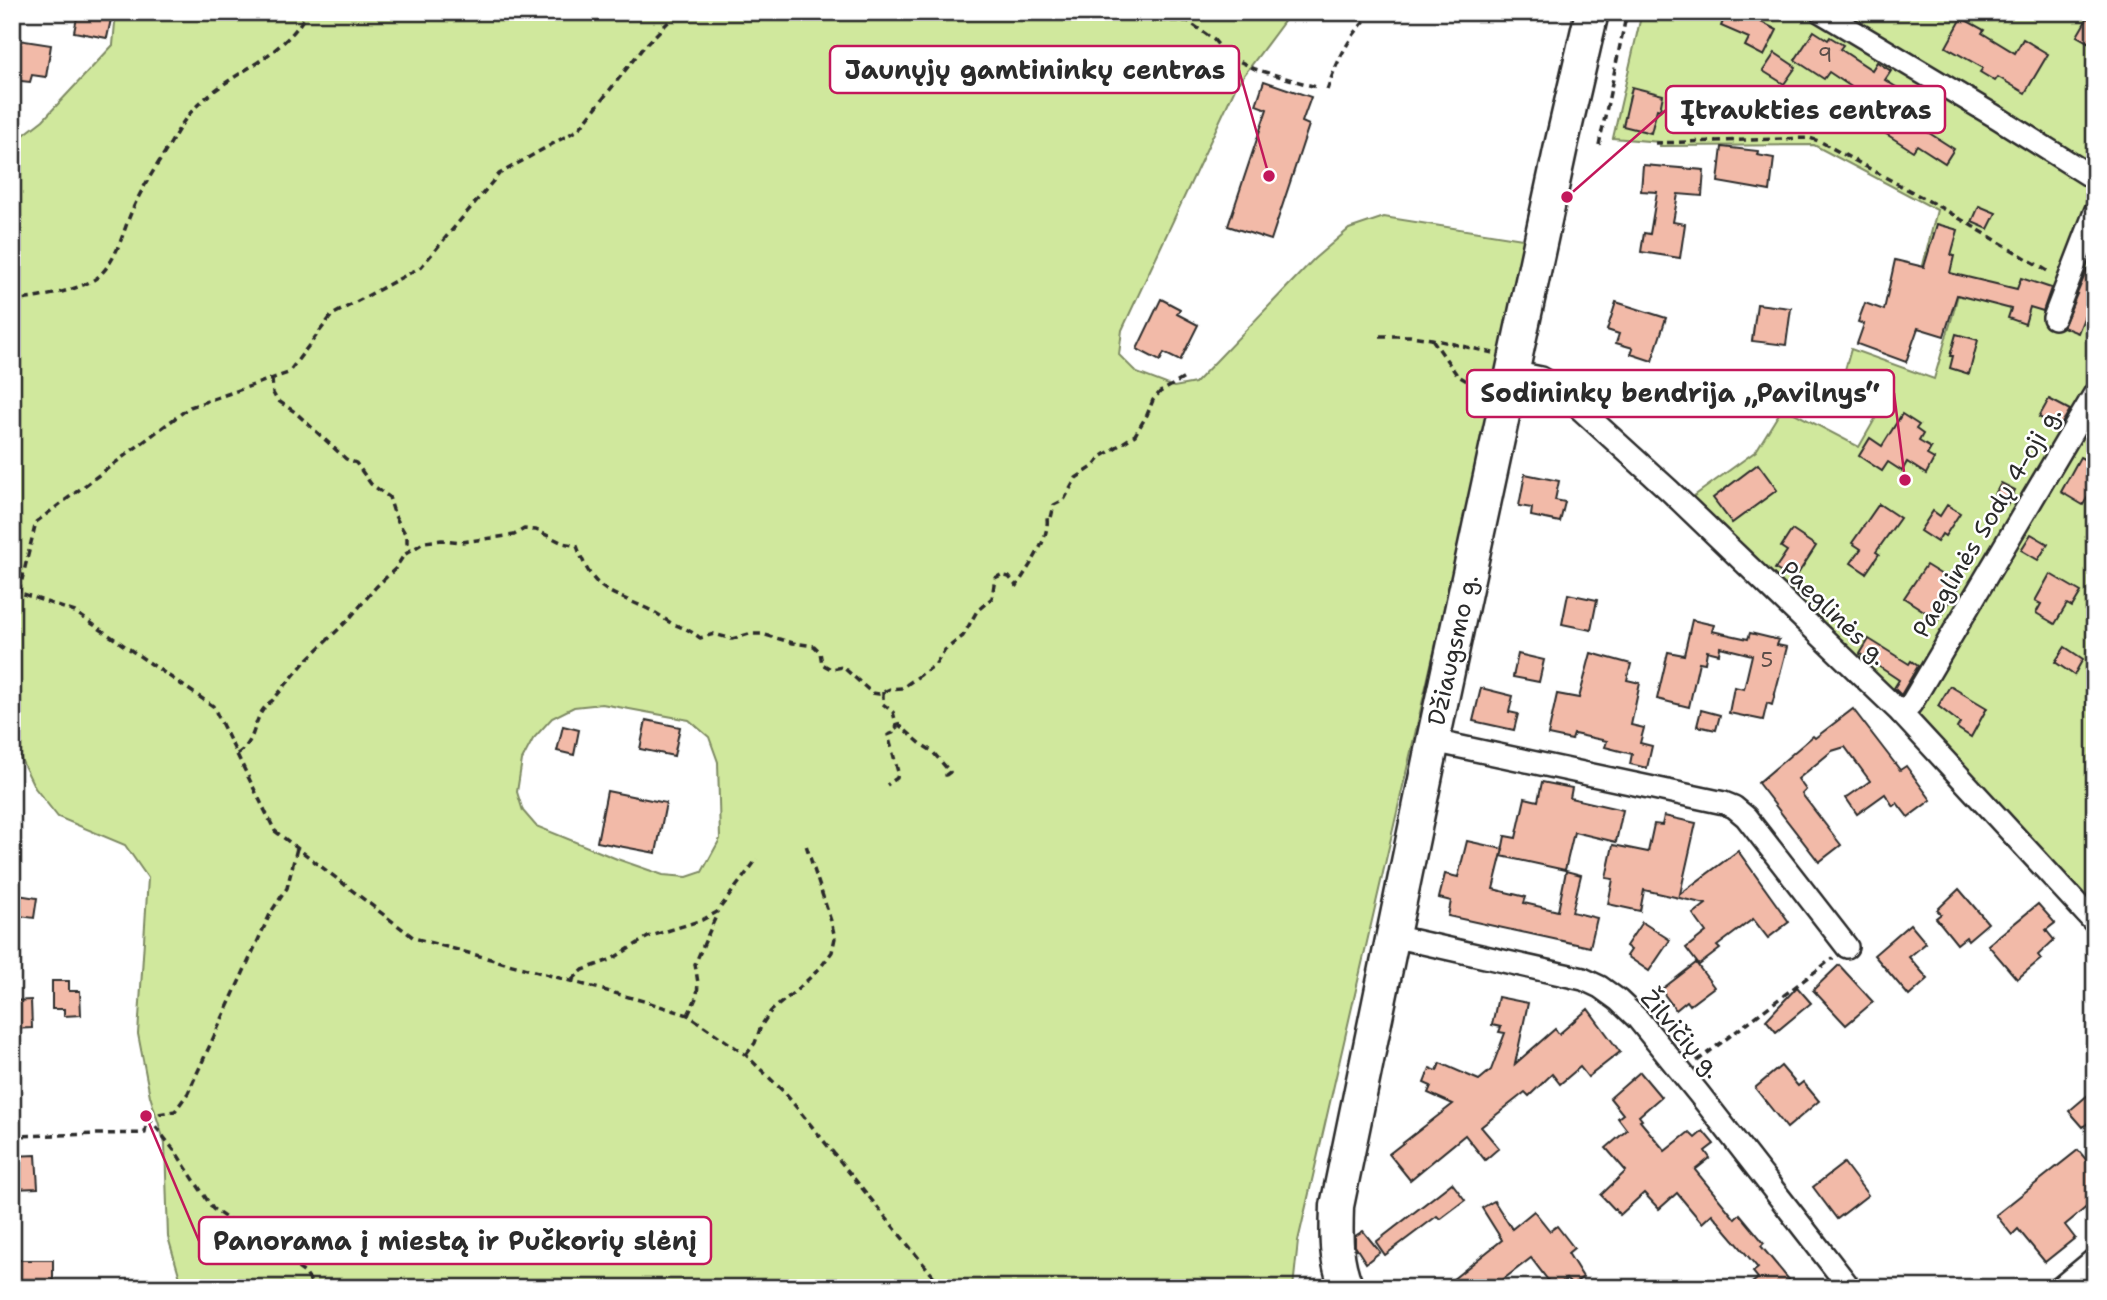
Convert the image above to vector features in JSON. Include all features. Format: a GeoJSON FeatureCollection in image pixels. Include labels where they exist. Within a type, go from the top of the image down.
{"type":"FeatureCollection","features":[{"type":"Feature","properties":{"kind":"street","name":"Džiaugsmo g."},"geometry":{"type":"LineString","coordinates":[[1347,1288],[1337,1256],[1337,1206],[1433,741],[1592,12]]}},
{"type":"Feature","properties":{"kind":"street"},"geometry":{"type":"LineString","coordinates":[[1821,12],[2095,179]]}},
{"type":"Feature","properties":{"kind":"street"},"geometry":{"type":"LineString","coordinates":[[2054,318],[2095,212]]}},
{"type":"Feature","properties":{"kind":"street","name":"Paeglinės g."},"geometry":{"type":"LineString","coordinates":[[1512,375],[1541,378],[1556,387],[1670,491],[1901,713],[2095,923]]}},
{"type":"Feature","properties":{"kind":"street","name":"Paeglinės Sodų 4-oji g."},"geometry":{"type":"LineString","coordinates":[[1901,713],[1911,704],[2095,393]]}},
{"type":"Feature","properties":{"kind":"street"},"geometry":{"type":"LineString","coordinates":[[1433,741],[1734,807],[1746,817],[1847,947]]}},
{"type":"Feature","properties":{"kind":"street","name":"Žilvičių g."},"geometry":{"type":"LineString","coordinates":[[1392,936],[1583,979],[1618,1000],[1638,1019],[1850,1288]]}},
{"type":"Feature","properties":{"kind":"street"},"geometry":{"type":"LineString","coordinates":[[2060,1288],[2095,1259]]}},
{"type":"Feature","properties":{"kind":"path"},"geometry":{"type":"LineString","coordinates":[[12,301],[84,285],[99,275],[111,260],[125,233],[133,206],[187,116],[209,94],[278,46],[299,27],[307,12]]}},
{"type":"Feature","properties":{"kind":"path"},"geometry":{"type":"LineString","coordinates":[[19,592],[36,522],[190,407],[288,373],[332,315],[421,267],[499,174],[579,129],[642,49],[678,12]]}},
{"type":"Feature","properties":{"kind":"path"},"geometry":{"type":"LineString","coordinates":[[1125,12],[1139,20],[1188,21],[1214,40],[1227,55],[1255,69],[1316,87]]}},
{"type":"Feature","properties":{"kind":"path"},"geometry":{"type":"LineString","coordinates":[[1327,90],[1335,67],[1351,38],[1374,12]]}},
{"type":"Feature","properties":{"kind":"path"},"geometry":{"type":"LineString","coordinates":[[1599,145],[1627,12]]}},
{"type":"Feature","properties":{"kind":"path"},"geometry":{"type":"LineString","coordinates":[[1655,143],[1810,138],[1947,211],[2068,282]]}},
{"type":"Feature","properties":{"kind":"path"},"geometry":{"type":"LineString","coordinates":[[1380,336],[1432,339],[1492,353],[1512,375],[1479,389],[1457,375],[1432,339]]}},
{"type":"Feature","properties":{"kind":"path"},"geometry":{"type":"LineString","coordinates":[[237,754],[246,749],[251,741],[253,730],[265,706],[350,618],[410,550],[425,542],[462,542],[514,535],[524,529],[537,530],[563,543],[577,546],[585,569],[601,588],[653,611],[671,623],[689,629],[700,638],[714,634],[732,639],[749,634],[762,634],[814,646],[820,652],[822,664],[831,669],[844,667],[872,693],[902,688],[935,666],[945,650],[963,636],[977,611],[992,598],[995,578],[1001,575],[1009,577],[1017,586],[1034,561],[1048,525],[1046,518],[1051,519],[1055,505],[1064,500],[1076,478],[1094,466],[1101,457],[1135,435],[1160,392],[1186,377]]}},
{"type":"Feature","properties":{"kind":"path"},"geometry":{"type":"LineString","coordinates":[[272,379],[273,393],[277,400],[295,412],[346,458],[356,463],[371,484],[388,497],[407,537],[410,550]]}},
{"type":"Feature","properties":{"kind":"path"},"geometry":{"type":"LineString","coordinates":[[12,557],[19,592]]}},
{"type":"Feature","properties":{"kind":"path"},"geometry":{"type":"LineString","coordinates":[[12,590],[75,612],[213,706],[275,831],[414,938],[688,1015],[746,1055],[784,1092],[943,1288]]}},
{"type":"Feature","properties":{"kind":"path"},"geometry":{"type":"LineString","coordinates":[[883,692],[883,704],[892,712],[897,723],[939,758],[950,772],[946,775],[948,780]]}},
{"type":"Feature","properties":{"kind":"path"},"geometry":{"type":"LineString","coordinates":[[887,785],[897,778],[898,772],[888,735],[896,729],[897,723]]}},
{"type":"Feature","properties":{"kind":"path"},"geometry":{"type":"LineString","coordinates":[[746,1055],[771,1011],[820,968],[832,952],[835,938],[831,921],[806,845]]}},
{"type":"Feature","properties":{"kind":"path"},"geometry":{"type":"LineString","coordinates":[[147,1116],[174,1111],[188,1093],[271,912],[287,888],[296,848]]}},
{"type":"Feature","properties":{"kind":"path"},"geometry":{"type":"LineString","coordinates":[[688,1015],[697,996],[695,964],[718,912],[757,859]]}},
{"type":"Feature","properties":{"kind":"path"},"geometry":{"type":"LineString","coordinates":[[570,981],[583,970],[612,959],[648,937],[702,920],[718,912]]}},
{"type":"Feature","properties":{"kind":"path"},"geometry":{"type":"LineString","coordinates":[[1681,1073],[1847,947]]}},
{"type":"Feature","properties":{"kind":"path"},"geometry":{"type":"LineString","coordinates":[[12,1136],[145,1133],[147,1116]]}},
{"type":"Feature","properties":{"kind":"path"},"geometry":{"type":"LineString","coordinates":[[147,1116],[177,1154],[213,1209],[305,1272],[315,1288]]}},
{"type":"Feature","properties":{"kind":"green space"},"geometry":{"type":"Polygon","coordinates":[[[116,12],[1291,12],[1236,86],[1122,330],[1119,355],[1137,373],[1174,387],[1195,383],[1314,259],[1349,229],[1384,217],[1529,240],[1298,1241],[1293,1288],[183,1288],[168,1237],[165,1144],[150,1096],[138,1034],[148,878],[125,845],[58,817],[35,788],[12,741],[12,144],[43,120],[113,45],[116,12]],[[602,704],[574,707],[552,718],[533,739],[522,760],[517,792],[523,811],[536,826],[663,875],[687,877],[702,872],[720,839],[718,762],[709,737],[689,720],[602,704]]]}},
{"type":"Feature","properties":{"kind":"green space"},"geometry":{"type":"Polygon","coordinates":[[[1642,12],[2095,12],[2095,931],[1909,730],[1676,509],[1756,451],[1783,407],[1859,447],[1879,412],[1843,377],[1851,349],[1934,379],[1962,278],[1922,269],[1937,210],[1814,145],[1660,146],[1660,142],[1613,138],[1642,12]]]}},
{"type":"Feature","properties":{"kind":"building"},"geometry":{"type":"Polygon","coordinates":[[[1727,12],[1756,12],[1753,18],[1777,30],[1764,56],[1745,46],[1749,38],[1721,26],[1727,12]]]}},
{"type":"Feature","properties":{"kind":"building"},"geometry":{"type":"Polygon","coordinates":[[[2091,12],[2095,12],[2095,46],[2077,36],[2091,12]]]}},
{"type":"Feature","properties":{"kind":"building"},"geometry":{"type":"Polygon","coordinates":[[[78,13],[111,19],[107,38],[74,32],[78,13]]]}},
{"type":"Feature","properties":{"kind":"building"},"geometry":{"type":"Polygon","coordinates":[[[1962,18],[1984,30],[1982,33],[2015,53],[2023,39],[2048,54],[2025,93],[1998,77],[1995,81],[1980,72],[1983,68],[1946,47],[1962,18]]]}},
{"type":"Feature","properties":{"kind":"building"},"geometry":{"type":"Polygon","coordinates":[[[1814,31],[1843,45],[1840,49],[1872,70],[1877,62],[1891,71],[1885,80],[1923,104],[1919,110],[1934,119],[1926,131],[1954,149],[1945,163],[1917,145],[1913,151],[1883,132],[1887,126],[1851,104],[1859,92],[1829,72],[1824,79],[1795,60],[1814,31]]]}},
{"type":"Feature","properties":{"kind":"building"},"geometry":{"type":"Polygon","coordinates":[[[12,39],[51,45],[46,77],[32,75],[30,82],[12,80],[12,39]]]}},
{"type":"Feature","properties":{"kind":"building"},"geometry":{"type":"Polygon","coordinates":[[[1775,53],[1796,67],[1784,84],[1763,71],[1775,53]]]}},
{"type":"Feature","properties":{"kind":"building"},"geometry":{"type":"Polygon","coordinates":[[[1264,81],[1311,97],[1302,122],[1309,125],[1271,240],[1228,226],[1267,109],[1256,105],[1264,81]]]}},
{"type":"Feature","properties":{"kind":"building"},"geometry":{"type":"Polygon","coordinates":[[[1632,87],[1663,95],[1651,133],[1623,126],[1632,87]]]}},
{"type":"Feature","properties":{"kind":"building"},"geometry":{"type":"Polygon","coordinates":[[[1717,110],[1732,119],[1723,134],[1708,126],[1717,110]]]}},
{"type":"Feature","properties":{"kind":"building"},"geometry":{"type":"Polygon","coordinates":[[[1722,147],[1758,151],[1757,155],[1774,158],[1770,191],[1718,182],[1722,147]]]}},
{"type":"Feature","properties":{"kind":"building"},"geometry":{"type":"Polygon","coordinates":[[[1643,165],[1704,170],[1702,196],[1678,194],[1673,222],[1685,224],[1680,258],[1641,252],[1644,233],[1650,234],[1657,192],[1641,191],[1643,165]]]}},
{"type":"Feature","properties":{"kind":"building"},"geometry":{"type":"Polygon","coordinates":[[[1979,206],[1996,213],[1988,229],[1972,222],[1979,206]]]}},
{"type":"Feature","properties":{"kind":"building"},"geometry":{"type":"Polygon","coordinates":[[[1937,224],[1958,230],[1951,255],[1954,256],[1950,273],[2017,289],[2021,278],[2051,288],[2043,311],[2030,307],[2025,324],[2008,318],[2011,309],[1957,295],[1944,336],[1918,328],[1906,362],[1857,344],[1864,324],[1858,322],[1865,303],[1884,310],[1895,260],[1924,267],[1937,224]]]}},
{"type":"Feature","properties":{"kind":"building"},"geometry":{"type":"Polygon","coordinates":[[[2087,270],[2095,273],[2095,290],[2078,333],[2063,327],[2087,270]]]}},
{"type":"Feature","properties":{"kind":"building"},"geometry":{"type":"Polygon","coordinates":[[[1161,299],[1180,309],[1177,314],[1198,325],[1180,361],[1164,353],[1160,361],[1137,349],[1161,299]]]}},
{"type":"Feature","properties":{"kind":"building"},"geometry":{"type":"Polygon","coordinates":[[[1616,302],[1666,318],[1652,361],[1631,354],[1633,348],[1616,343],[1619,334],[1607,330],[1616,302]]]}},
{"type":"Feature","properties":{"kind":"building"},"geometry":{"type":"Polygon","coordinates":[[[1757,304],[1791,308],[1786,345],[1752,341],[1757,304]]]}},
{"type":"Feature","properties":{"kind":"building"},"geometry":{"type":"Polygon","coordinates":[[[1956,334],[1978,340],[1969,374],[1950,368],[1956,334]]]}},
{"type":"Feature","properties":{"kind":"building"},"geometry":{"type":"Polygon","coordinates":[[[2049,399],[2070,410],[2059,428],[2039,417],[2049,399]]]}},
{"type":"Feature","properties":{"kind":"building"},"geometry":{"type":"Polygon","coordinates":[[[1902,414],[1919,425],[1916,429],[1923,434],[1919,441],[1931,448],[1927,455],[1934,459],[1926,474],[1907,462],[1902,471],[1888,462],[1882,471],[1859,456],[1870,438],[1882,446],[1902,414]]]}},
{"type":"Feature","properties":{"kind":"building"},"geometry":{"type":"Polygon","coordinates":[[[2080,457],[2095,465],[2095,485],[2083,505],[2061,492],[2080,457]]]}},
{"type":"Feature","properties":{"kind":"building"},"geometry":{"type":"Polygon","coordinates":[[[1758,464],[1777,490],[1732,523],[1713,498],[1758,464]]]}},
{"type":"Feature","properties":{"kind":"building"},"geometry":{"type":"Polygon","coordinates":[[[1525,474],[1559,481],[1555,500],[1565,502],[1560,522],[1531,516],[1532,508],[1519,506],[1525,474]]]}},
{"type":"Feature","properties":{"kind":"building"},"geometry":{"type":"Polygon","coordinates":[[[2001,483],[2015,490],[2008,504],[1994,496],[2001,483]]]}},
{"type":"Feature","properties":{"kind":"building"},"geometry":{"type":"Polygon","coordinates":[[[1879,504],[1900,518],[1876,552],[1879,554],[1866,573],[1851,563],[1861,549],[1852,543],[1879,504]]]}},
{"type":"Feature","properties":{"kind":"building"},"geometry":{"type":"Polygon","coordinates":[[[1947,505],[1960,513],[1945,536],[1942,534],[1937,542],[1920,531],[1933,511],[1940,516],[1947,505]]]}},
{"type":"Feature","properties":{"kind":"building"},"geometry":{"type":"Polygon","coordinates":[[[1792,530],[1816,546],[1794,580],[1775,569],[1787,551],[1781,547],[1792,530]]]}},
{"type":"Feature","properties":{"kind":"building"},"geometry":{"type":"Polygon","coordinates":[[[2031,534],[2048,544],[2038,560],[2021,550],[2031,534]]]}},
{"type":"Feature","properties":{"kind":"building"},"geometry":{"type":"Polygon","coordinates":[[[1926,565],[1960,586],[1938,620],[1904,598],[1926,565]]]}},
{"type":"Feature","properties":{"kind":"building"},"geometry":{"type":"Polygon","coordinates":[[[2050,574],[2081,592],[2072,607],[2067,604],[2055,624],[2036,613],[2041,604],[2035,601],[2050,574]]]}},
{"type":"Feature","properties":{"kind":"building"},"geometry":{"type":"Polygon","coordinates":[[[1568,594],[1597,600],[1591,630],[1562,624],[1568,594]]]}},
{"type":"Feature","properties":{"kind":"building"},"geometry":{"type":"Polygon","coordinates":[[[1692,620],[1714,625],[1712,631],[1748,639],[1750,633],[1779,640],[1777,645],[1787,647],[1772,705],[1767,703],[1763,720],[1729,713],[1734,687],[1744,689],[1752,655],[1720,647],[1719,654],[1707,651],[1705,663],[1699,662],[1689,707],[1657,699],[1668,652],[1684,655],[1692,620]]]}},
{"type":"Feature","properties":{"kind":"building"},"geometry":{"type":"Polygon","coordinates":[[[1869,639],[1909,664],[1911,661],[1918,666],[1901,695],[1894,688],[1899,680],[1860,654],[1869,639]]]}},
{"type":"Feature","properties":{"kind":"building"},"geometry":{"type":"Polygon","coordinates":[[[2065,647],[2083,659],[2074,675],[2055,662],[2065,647]]]}},
{"type":"Feature","properties":{"kind":"building"},"geometry":{"type":"Polygon","coordinates":[[[1591,653],[1631,664],[1627,680],[1640,683],[1631,725],[1644,728],[1640,743],[1652,746],[1647,768],[1630,764],[1632,754],[1605,747],[1607,741],[1574,734],[1572,740],[1548,735],[1557,694],[1579,698],[1591,653]]]}},
{"type":"Feature","properties":{"kind":"building"},"geometry":{"type":"Polygon","coordinates":[[[1518,654],[1544,660],[1539,682],[1513,677],[1518,654]]]}},
{"type":"Feature","properties":{"kind":"building"},"geometry":{"type":"Polygon","coordinates":[[[1950,686],[1987,708],[1971,737],[1957,728],[1960,723],[1938,706],[1950,686]]]}},
{"type":"Feature","properties":{"kind":"building"},"geometry":{"type":"Polygon","coordinates":[[[1481,688],[1513,696],[1509,712],[1518,714],[1514,730],[1473,721],[1481,688]]]}},
{"type":"Feature","properties":{"kind":"building"},"geometry":{"type":"Polygon","coordinates":[[[1853,709],[1900,770],[1906,766],[1931,800],[1908,817],[1897,803],[1893,806],[1885,794],[1857,814],[1846,798],[1870,781],[1845,747],[1832,751],[1798,779],[1806,790],[1802,794],[1841,845],[1819,862],[1758,783],[1813,736],[1815,738],[1853,709]]]}},
{"type":"Feature","properties":{"kind":"building"},"geometry":{"type":"Polygon","coordinates":[[[1701,710],[1720,715],[1716,730],[1697,726],[1701,710]]]}},
{"type":"Feature","properties":{"kind":"building"},"geometry":{"type":"Polygon","coordinates":[[[646,720],[680,727],[674,756],[640,749],[646,720]]]}},
{"type":"Feature","properties":{"kind":"building"},"geometry":{"type":"Polygon","coordinates":[[[563,726],[579,730],[574,755],[557,751],[563,726]]]}},
{"type":"Feature","properties":{"kind":"building"},"geometry":{"type":"Polygon","coordinates":[[[1542,782],[1572,788],[1570,798],[1623,810],[1616,842],[1574,832],[1565,870],[1501,856],[1505,836],[1516,838],[1525,798],[1538,801],[1542,782]]]}},
{"type":"Feature","properties":{"kind":"building"},"geometry":{"type":"Polygon","coordinates":[[[607,791],[666,803],[656,853],[597,842],[607,791]]]}},
{"type":"Feature","properties":{"kind":"building"},"geometry":{"type":"Polygon","coordinates":[[[1664,816],[1696,823],[1680,894],[1738,851],[1789,922],[1768,938],[1753,919],[1717,946],[1720,949],[1699,965],[1686,948],[1706,932],[1693,914],[1706,904],[1644,890],[1640,911],[1608,904],[1613,879],[1606,878],[1613,845],[1648,852],[1654,824],[1662,825],[1664,816]]]}},
{"type":"Feature","properties":{"kind":"building"},"geometry":{"type":"Polygon","coordinates":[[[1467,841],[1503,849],[1493,889],[1526,897],[1524,903],[1558,911],[1566,871],[1581,875],[1572,912],[1597,918],[1590,947],[1448,916],[1451,901],[1439,898],[1445,874],[1458,877],[1467,841]]]}},
{"type":"Feature","properties":{"kind":"building"},"geometry":{"type":"Polygon","coordinates":[[[1959,889],[1988,923],[1968,940],[1966,937],[1957,944],[1936,918],[1941,914],[1937,910],[1959,889]]]}},
{"type":"Feature","properties":{"kind":"building"},"geometry":{"type":"Polygon","coordinates":[[[12,894],[37,898],[34,918],[12,915],[12,894]]]}},
{"type":"Feature","properties":{"kind":"building"},"geometry":{"type":"Polygon","coordinates":[[[2038,904],[2055,923],[2046,930],[2054,940],[2038,955],[2041,959],[2017,979],[1988,945],[2038,904]]]}},
{"type":"Feature","properties":{"kind":"building"},"geometry":{"type":"Polygon","coordinates":[[[1642,922],[1670,940],[1649,971],[1627,956],[1631,950],[1626,946],[1642,922]]]}},
{"type":"Feature","properties":{"kind":"building"},"geometry":{"type":"Polygon","coordinates":[[[1910,924],[1926,943],[1909,957],[1928,979],[1909,996],[1874,955],[1910,924]]]}},
{"type":"Feature","properties":{"kind":"building"},"geometry":{"type":"Polygon","coordinates":[[[1696,963],[1714,987],[1690,1005],[1687,1001],[1676,1010],[1661,990],[1696,963]]]}},
{"type":"Feature","properties":{"kind":"building"},"geometry":{"type":"Polygon","coordinates":[[[1839,965],[1873,1002],[1846,1025],[1813,990],[1839,965]]]}},
{"type":"Feature","properties":{"kind":"building"},"geometry":{"type":"Polygon","coordinates":[[[52,981],[69,981],[69,991],[80,991],[81,1015],[64,1016],[64,1009],[52,1009],[52,981]]]}},
{"type":"Feature","properties":{"kind":"building"},"geometry":{"type":"Polygon","coordinates":[[[1797,987],[1811,1003],[1776,1032],[1766,1020],[1797,987]]]}},
{"type":"Feature","properties":{"kind":"building"},"geometry":{"type":"Polygon","coordinates":[[[1498,997],[1528,1003],[1515,1064],[1555,1029],[1559,1034],[1588,1009],[1620,1052],[1588,1077],[1580,1067],[1560,1084],[1552,1074],[1529,1096],[1525,1092],[1481,1127],[1499,1148],[1485,1160],[1465,1135],[1410,1180],[1389,1154],[1453,1104],[1428,1093],[1431,1086],[1424,1083],[1430,1068],[1437,1071],[1440,1063],[1479,1080],[1491,1070],[1505,1033],[1499,1032],[1501,1027],[1492,1025],[1498,997]]]}},
{"type":"Feature","properties":{"kind":"building"},"geometry":{"type":"Polygon","coordinates":[[[31,1000],[32,1028],[12,1029],[12,1001],[31,1000]]]}},
{"type":"Feature","properties":{"kind":"building"},"geometry":{"type":"Polygon","coordinates":[[[1781,1066],[1798,1086],[1803,1082],[1819,1101],[1787,1128],[1755,1088],[1781,1066]]]}},
{"type":"Feature","properties":{"kind":"building"},"geometry":{"type":"Polygon","coordinates":[[[1640,1072],[1661,1097],[1639,1116],[1642,1120],[1640,1121],[1665,1151],[1689,1132],[1695,1138],[1703,1131],[1714,1144],[1705,1151],[1710,1158],[1695,1170],[1735,1219],[1740,1214],[1764,1243],[1761,1246],[1796,1288],[1746,1288],[1758,1278],[1753,1272],[1758,1268],[1712,1214],[1702,1223],[1677,1193],[1659,1209],[1644,1193],[1620,1215],[1601,1195],[1626,1171],[1606,1148],[1627,1130],[1618,1118],[1623,1114],[1610,1098],[1640,1072]]]}},
{"type":"Feature","properties":{"kind":"building"},"geometry":{"type":"Polygon","coordinates":[[[2088,1095],[2095,1103],[2095,1117],[2083,1127],[2069,1111],[2088,1095]]]}},
{"type":"Feature","properties":{"kind":"building"},"geometry":{"type":"Polygon","coordinates":[[[2078,1150],[2095,1170],[2095,1200],[2065,1225],[2075,1238],[2045,1262],[2018,1229],[2012,1235],[1996,1215],[2078,1150]]]}},
{"type":"Feature","properties":{"kind":"building"},"geometry":{"type":"Polygon","coordinates":[[[36,1155],[38,1188],[12,1189],[12,1156],[36,1155]]]}},
{"type":"Feature","properties":{"kind":"building"},"geometry":{"type":"Polygon","coordinates":[[[1844,1163],[1868,1195],[1837,1219],[1813,1187],[1844,1163]]]}},
{"type":"Feature","properties":{"kind":"building"},"geometry":{"type":"Polygon","coordinates":[[[1452,1183],[1465,1200],[1440,1219],[1437,1216],[1385,1255],[1376,1242],[1452,1183]]]}},
{"type":"Feature","properties":{"kind":"building"},"geometry":{"type":"Polygon","coordinates":[[[1494,1201],[1512,1229],[1534,1211],[1550,1231],[1557,1226],[1574,1248],[1568,1253],[1583,1277],[1572,1285],[1566,1279],[1554,1288],[1531,1258],[1492,1288],[1442,1288],[1502,1240],[1482,1208],[1494,1201]]]}},
{"type":"Feature","properties":{"kind":"building"},"geometry":{"type":"Polygon","coordinates":[[[1363,1231],[1380,1252],[1366,1263],[1355,1246],[1355,1236],[1363,1231]]]}},
{"type":"Feature","properties":{"kind":"building"},"geometry":{"type":"Polygon","coordinates":[[[13,1260],[53,1260],[53,1281],[44,1281],[44,1288],[13,1288],[13,1260]]]}},
{"type":"Feature","properties":{"kind":"place","name":"Jaunųjų gamtininkų centras"},"geometry":{"type":"Point","coordinates":[1269,176]}},
{"type":"Feature","properties":{"kind":"place","name":"Įtraukties centras"},"geometry":{"type":"Point","coordinates":[1567,197]}},
{"type":"Feature","properties":{"kind":"place","name":"Sodininkų bendrija „Pavilnys“"},"geometry":{"type":"Point","coordinates":[1905,480]}},
{"type":"Feature","properties":{"kind":"place","name":"Panorama į miestą ir Pučkorių slėnį"},"geometry":{"type":"Point","coordinates":[146,1116]}}]}
